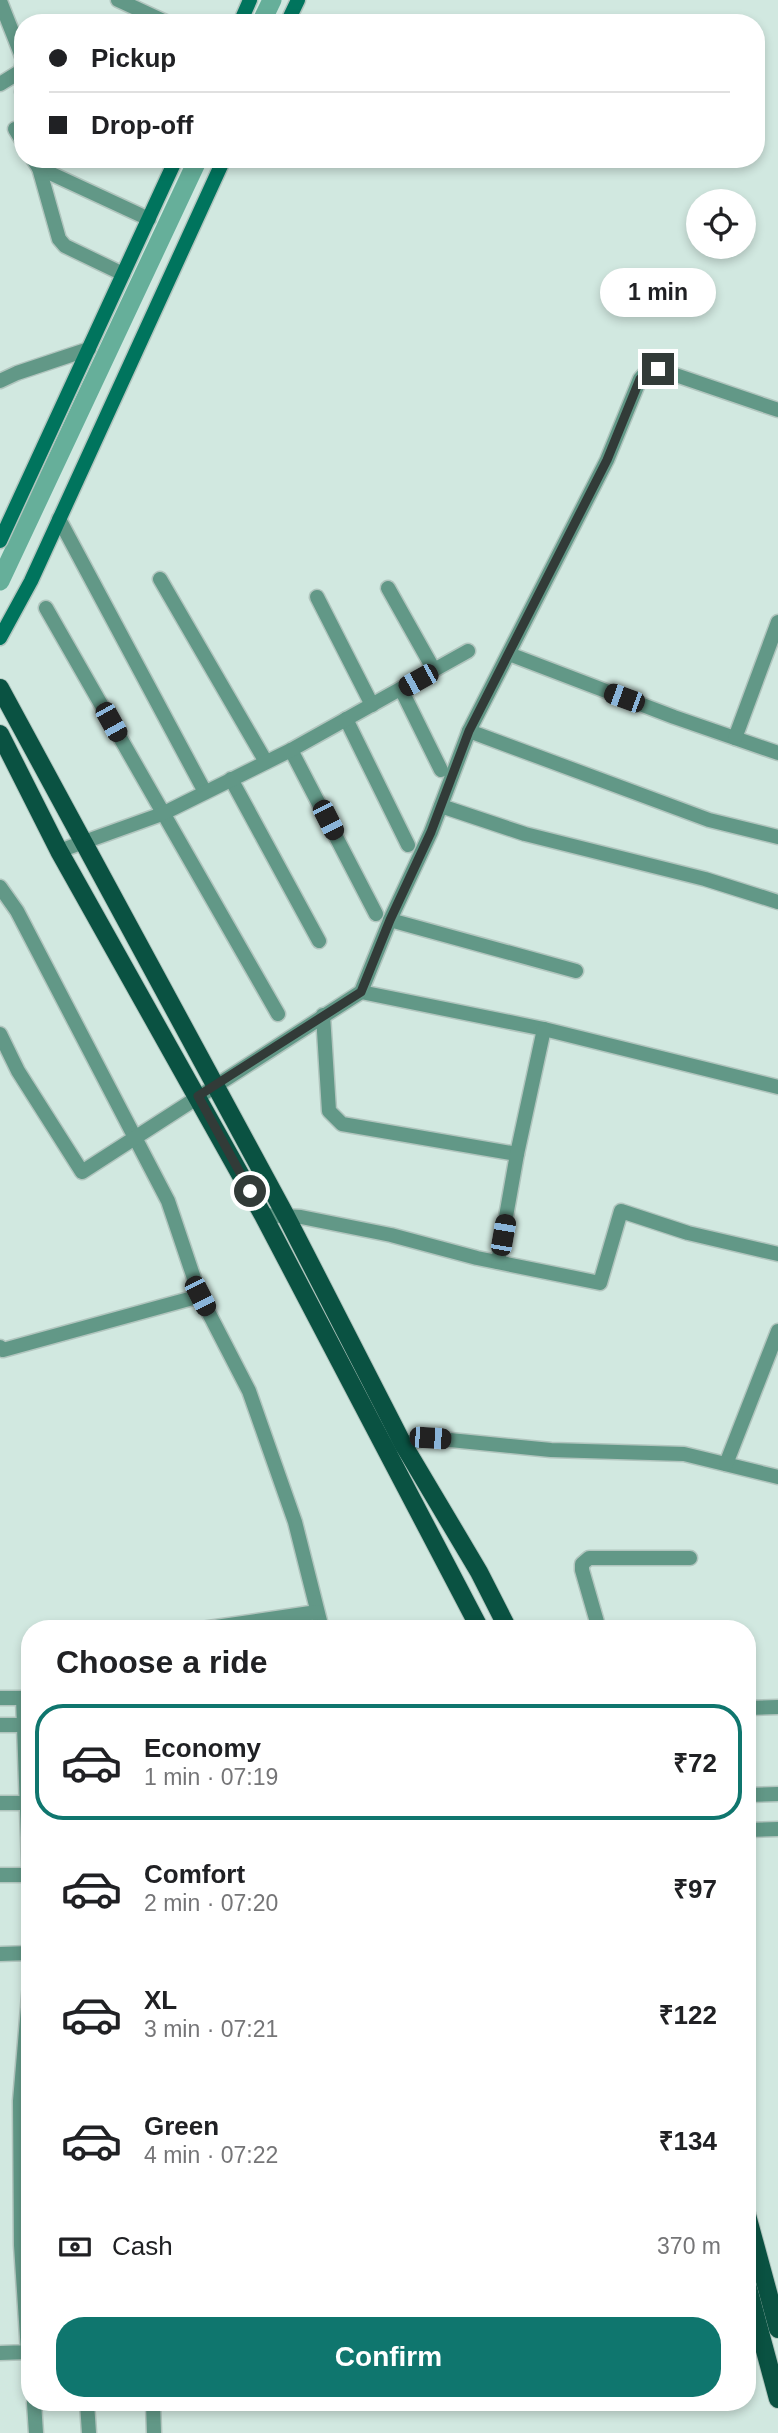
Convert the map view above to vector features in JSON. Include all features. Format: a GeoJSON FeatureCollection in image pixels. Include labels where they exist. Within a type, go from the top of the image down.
{"type":"FeatureCollection","features":[{"type":"Feature","properties":{"kind":"main road"},"geometry":{"type":"LineString","coordinates":[[0,688],[84,842],[263,1214],[394,1446],[479,1572],[504,1620]]}},
{"type":"Feature","properties":{"kind":"main road"},"geometry":{"type":"LineString","coordinates":[[0,734],[59,851],[286,1216],[476,1620]]}},
{"type":"Feature","properties":{"kind":"main road"},"geometry":{"type":"LineString","coordinates":[[756,2248],[778,2329]]}},
{"type":"Feature","properties":{"kind":"main road"},"geometry":{"type":"LineString","coordinates":[[756,2317],[778,2399]]}},
{"type":"Feature","properties":{"kind":"street"},"geometry":{"type":"LineString","coordinates":[[118,0],[148,14]]}},
{"type":"Feature","properties":{"kind":"street"},"geometry":{"type":"LineString","coordinates":[[0,1],[14,37]]}},
{"type":"Feature","properties":{"kind":"street"},"geometry":{"type":"LineString","coordinates":[[37,168],[59,239],[65,246],[123,274]]}},
{"type":"Feature","properties":{"kind":"street"},"geometry":{"type":"LineString","coordinates":[[44,168],[149,219]]}},
{"type":"Feature","properties":{"kind":"street"},"geometry":{"type":"LineString","coordinates":[[0,541],[172,168]]}},
{"type":"Feature","properties":{"kind":"street"},"geometry":{"type":"LineString","coordinates":[[0,638],[31,581],[220,168]]}},
{"type":"Feature","properties":{"kind":"street"},"geometry":{"type":"LineString","coordinates":[[0,381],[89,349]]}},
{"type":"Feature","properties":{"kind":"street"},"geometry":{"type":"LineString","coordinates":[[0,1034],[18,1070],[82,1172],[361,992],[441,806],[469,731],[607,460],[640,379],[648,370],[658,369],[778,410]]}},
{"type":"Feature","properties":{"kind":"street"},"geometry":{"type":"LineString","coordinates":[[59,519],[205,792]]}},
{"type":"Feature","properties":{"kind":"street"},"geometry":{"type":"LineString","coordinates":[[160,579],[266,762]]}},
{"type":"Feature","properties":{"kind":"street"},"geometry":{"type":"LineString","coordinates":[[388,588],[434,670]]}},
{"type":"Feature","properties":{"kind":"street"},"geometry":{"type":"LineString","coordinates":[[317,597],[372,705]]}},
{"type":"Feature","properties":{"kind":"street"},"geometry":{"type":"LineString","coordinates":[[46,608],[278,1014]]}},
{"type":"Feature","properties":{"kind":"street"},"geometry":{"type":"LineString","coordinates":[[735,738],[778,622]]}},
{"type":"Feature","properties":{"kind":"street"},"geometry":{"type":"LineString","coordinates":[[59,851],[162,814],[292,750],[468,651]]}},
{"type":"Feature","properties":{"kind":"street"},"geometry":{"type":"LineString","coordinates":[[509,654],[778,752]]}},
{"type":"Feature","properties":{"kind":"street"},"geometry":{"type":"LineString","coordinates":[[401,689],[441,770]]}},
{"type":"Feature","properties":{"kind":"street"},"geometry":{"type":"LineString","coordinates":[[346,719],[408,845]]}},
{"type":"Feature","properties":{"kind":"street"},"geometry":{"type":"LineString","coordinates":[[469,731],[709,820],[778,837]]}},
{"type":"Feature","properties":{"kind":"street"},"geometry":{"type":"LineString","coordinates":[[292,750],[376,914]]}},
{"type":"Feature","properties":{"kind":"street"},"geometry":{"type":"LineString","coordinates":[[231,779],[319,941]]}},
{"type":"Feature","properties":{"kind":"street"},"geometry":{"type":"LineString","coordinates":[[441,806],[525,835],[705,879],[778,902]]}},
{"type":"Feature","properties":{"kind":"street"},"geometry":{"type":"LineString","coordinates":[[0,887],[17,911],[167,1201],[200,1296],[249,1391],[295,1522],[319,1620]]}},
{"type":"Feature","properties":{"kind":"street"},"geometry":{"type":"LineString","coordinates":[[390,920],[576,971]]}},
{"type":"Feature","properties":{"kind":"street"},"geometry":{"type":"LineString","coordinates":[[361,992],[544,1028],[778,1087]]}},
{"type":"Feature","properties":{"kind":"street"},"geometry":{"type":"LineString","coordinates":[[323,1015],[329,1111],[342,1125],[517,1154]]}},
{"type":"Feature","properties":{"kind":"street"},"geometry":{"type":"LineString","coordinates":[[498,1262],[517,1154],[544,1028]]}},
{"type":"Feature","properties":{"kind":"street"},"geometry":{"type":"LineString","coordinates":[[263,1214],[391,1235],[498,1262],[600,1283],[621,1211],[688,1233],[778,1254]]}},
{"type":"Feature","properties":{"kind":"street"},"geometry":{"type":"LineString","coordinates":[[0,1347],[3,1350],[200,1296]]}},
{"type":"Feature","properties":{"kind":"street"},"geometry":{"type":"LineString","coordinates":[[726,1464],[773,1356],[778,1331]]}},
{"type":"Feature","properties":{"kind":"street"},"geometry":{"type":"LineString","coordinates":[[394,1446],[430,1438],[551,1450],[684,1454],[778,1477]]}},
{"type":"Feature","properties":{"kind":"street"},"geometry":{"type":"LineString","coordinates":[[596,1620],[582,1570],[582,1564],[589,1558],[690,1558]]}},
{"type":"Feature","properties":{"kind":"street"},"geometry":{"type":"LineString","coordinates":[[263,1620],[317,1612]]}},
{"type":"Feature","properties":{"kind":"street"},"geometry":{"type":"LineString","coordinates":[[0,1698],[21,1698]]}},
{"type":"Feature","properties":{"kind":"street"},"geometry":{"type":"LineString","coordinates":[[756,1708],[778,1707]]}},
{"type":"Feature","properties":{"kind":"street"},"geometry":{"type":"LineString","coordinates":[[0,1725],[21,1725]]}},
{"type":"Feature","properties":{"kind":"street"},"geometry":{"type":"LineString","coordinates":[[756,1795],[778,1794]]}},
{"type":"Feature","properties":{"kind":"street"},"geometry":{"type":"LineString","coordinates":[[0,1803],[21,1803]]}},
{"type":"Feature","properties":{"kind":"street"},"geometry":{"type":"LineString","coordinates":[[756,1830],[778,1829]]}},
{"type":"Feature","properties":{"kind":"street"},"geometry":{"type":"LineString","coordinates":[[0,1875],[21,1875]]}},
{"type":"Feature","properties":{"kind":"street"},"geometry":{"type":"LineString","coordinates":[[0,1954],[21,1953]]}},
{"type":"Feature","properties":{"kind":"street"},"geometry":{"type":"LineString","coordinates":[[0,2353],[21,2353]]}},
{"type":"Feature","properties":{"kind":"street"},"geometry":{"type":"LineString","coordinates":[[35,2411],[36,2433]]}},
{"type":"Feature","properties":{"kind":"street"},"geometry":{"type":"LineString","coordinates":[[88,2411],[89,2433]]}},
{"type":"Feature","properties":{"kind":"street"},"geometry":{"type":"LineString","coordinates":[[153,2411],[154,2433]]}},
{"type":"Feature","properties":{"kind":"waterway"},"geometry":{"type":"LineString","coordinates":[[265,14],[272,0]]}},
{"type":"Feature","properties":{"kind":"waterway"},"geometry":{"type":"LineString","coordinates":[[0,581],[194,168]]}},
{"type":"Feature","properties":{"kind":"route"},"geometry":{"type":"LineString","coordinates":[[250,1191],[198,1096],[361,992],[390,920],[431,832],[469,731],[607,460],[640,379],[648,370],[658,369]]}}]}
